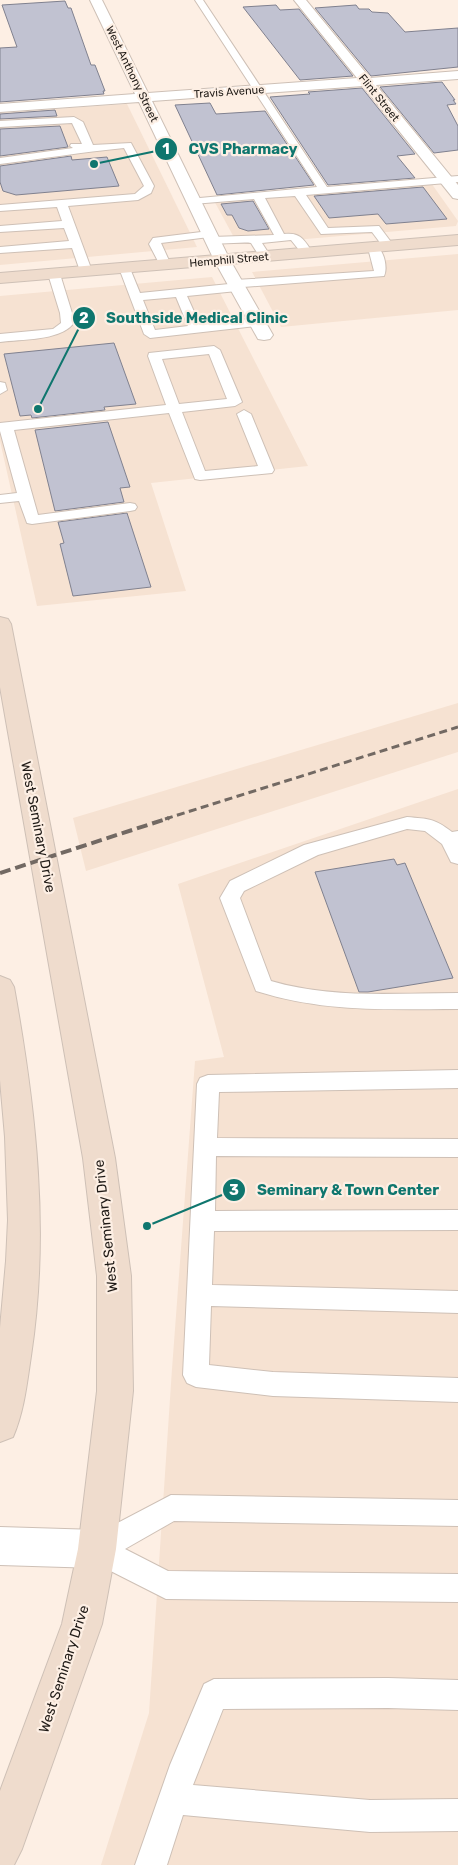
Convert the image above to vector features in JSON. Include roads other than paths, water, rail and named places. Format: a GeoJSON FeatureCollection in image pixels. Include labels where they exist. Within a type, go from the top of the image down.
{"type":"FeatureCollection","features":[{"type":"Feature","properties":{"kind":"main road","name":"Hemphill Street"},"geometry":{"type":"LineString","coordinates":[[0,278],[458,240]]}},
{"type":"Feature","properties":{"kind":"main road","name":"West Seminary Drive"},"geometry":{"type":"LineString","coordinates":[[0,624],[99,1158],[114,1276],[116,1391],[98,1549],[82,1624],[0,1849]]}},
{"type":"Feature","properties":{"kind":"main road"},"geometry":{"type":"LineString","coordinates":[[0,987],[17,1096],[23,1183],[23,1236],[19,1307],[6,1399],[0,1426]]}},
{"type":"Feature","properties":{"kind":"street","name":"West Anthony Street"},"geometry":{"type":"LineString","coordinates":[[96,0],[222,260],[260,329]]}},
{"type":"Feature","properties":{"kind":"street","name":"Flint Street"},"geometry":{"type":"LineString","coordinates":[[300,0],[366,82],[452,180],[458,195]]}},
{"type":"Feature","properties":{"kind":"street","name":"Travis Avenue"},"geometry":{"type":"LineString","coordinates":[[0,108],[458,75]]}},
{"type":"Feature","properties":{"kind":"street"},"geometry":{"type":"LineString","coordinates":[[0,1546],[98,1549]]}},
{"type":"Feature","properties":{"kind":"lane"},"geometry":{"type":"LineString","coordinates":[[199,0],[325,192]]}},
{"type":"Feature","properties":{"kind":"lane"},"geometry":{"type":"LineString","coordinates":[[0,124],[74,120],[78,122],[89,148]]}},
{"type":"Feature","properties":{"kind":"lane"},"geometry":{"type":"LineString","coordinates":[[39,146],[58,144],[89,148]]}},
{"type":"Feature","properties":{"kind":"lane"},"geometry":{"type":"LineString","coordinates":[[0,161],[61,154],[89,148],[127,145],[149,186],[147,192],[138,197],[0,208]]}},
{"type":"Feature","properties":{"kind":"lane"},"geometry":{"type":"LineString","coordinates":[[193,201],[325,192],[452,180]]}},
{"type":"Feature","properties":{"kind":"lane"},"geometry":{"type":"LineString","coordinates":[[136,297],[236,285],[380,274],[381,247],[375,228],[325,232],[300,193]]}},
{"type":"Feature","properties":{"kind":"lane"},"geometry":{"type":"LineString","coordinates":[[258,196],[281,238]]}},
{"type":"Feature","properties":{"kind":"lane"},"geometry":{"type":"LineString","coordinates":[[61,203],[86,271]]}},
{"type":"Feature","properties":{"kind":"lane"},"geometry":{"type":"LineString","coordinates":[[0,229],[69,224]]}},
{"type":"Feature","properties":{"kind":"lane"},"geometry":{"type":"LineString","coordinates":[[340,230],[351,249]]}},
{"type":"Feature","properties":{"kind":"lane"},"geometry":{"type":"LineString","coordinates":[[165,265],[155,244],[157,240],[211,237],[256,240],[297,238],[307,253]]}},
{"type":"Feature","properties":{"kind":"lane"},"geometry":{"type":"LineString","coordinates":[[256,240],[265,257]]}},
{"type":"Feature","properties":{"kind":"lane"},"geometry":{"type":"LineString","coordinates":[[0,250],[76,244]]}},
{"type":"Feature","properties":{"kind":"lane"},"geometry":{"type":"LineString","coordinates":[[125,268],[150,334],[196,329],[260,329]]}},
{"type":"Feature","properties":{"kind":"lane"},"geometry":{"type":"LineString","coordinates":[[0,338],[56,332],[67,324],[66,313],[54,274]]}},
{"type":"Feature","properties":{"kind":"lane"},"geometry":{"type":"LineString","coordinates":[[180,293],[196,329]]}},
{"type":"Feature","properties":{"kind":"lane"},"geometry":{"type":"LineString","coordinates":[[130,507],[32,520],[17,465],[5,444],[3,426],[174,409],[235,402],[214,350],[154,356],[174,409],[200,476],[267,470],[244,414]]}},
{"type":"Feature","properties":{"kind":"lane"},"geometry":{"type":"LineString","coordinates":[[0,467],[17,465]]}},
{"type":"Feature","properties":{"kind":"lane"},"geometry":{"type":"LineString","coordinates":[[0,499],[26,496]]}},
{"type":"Feature","properties":{"kind":"lane"},"geometry":{"type":"LineString","coordinates":[[455,844],[430,825],[407,823],[311,850],[237,886],[230,898],[263,986],[308,997],[350,1000],[458,1001]]}},
{"type":"Feature","properties":{"kind":"lane"},"geometry":{"type":"LineString","coordinates":[[458,1079],[208,1084],[196,1375],[273,1384],[458,1390]]}},
{"type":"Feature","properties":{"kind":"lane"},"geometry":{"type":"LineString","coordinates":[[206,1147],[458,1148]]}},
{"type":"Feature","properties":{"kind":"lane"},"geometry":{"type":"LineString","coordinates":[[203,1221],[458,1220]]}},
{"type":"Feature","properties":{"kind":"lane"},"geometry":{"type":"LineString","coordinates":[[199,1295],[458,1302]]}},
{"type":"Feature","properties":{"kind":"lane"},"geometry":{"type":"LineString","coordinates":[[98,1549],[171,1508],[458,1513]]}},
{"type":"Feature","properties":{"kind":"lane"},"geometry":{"type":"LineString","coordinates":[[98,1549],[166,1585],[458,1588]]}},
{"type":"Feature","properties":{"kind":"lane"},"geometry":{"type":"LineString","coordinates":[[151,1865],[173,1798],[214,1694],[388,1692],[458,1695]]}},
{"type":"Feature","properties":{"kind":"lane"},"geometry":{"type":"LineString","coordinates":[[173,1798],[370,1816],[458,1815]]}},
{"type":"Feature","properties":{"kind":"railway"},"geometry":{"type":"LineString","coordinates":[[165,819],[458,727]]}},
{"type":"Feature","properties":{"kind":"railway"},"geometry":{"type":"LineString","coordinates":[[0,873],[169,818]]}},
{"type":"Feature","properties":{"kind":"place","name":"CVS Pharmacy"},"geometry":{"type":"Point","coordinates":[94,164]}},
{"type":"Feature","properties":{"kind":"place","name":"Southside Medical Clinic"},"geometry":{"type":"Point","coordinates":[38,409]}},
{"type":"Feature","properties":{"kind":"place","name":"Seminary & Town Center"},"geometry":{"type":"Point","coordinates":[147,1226]}}]}
